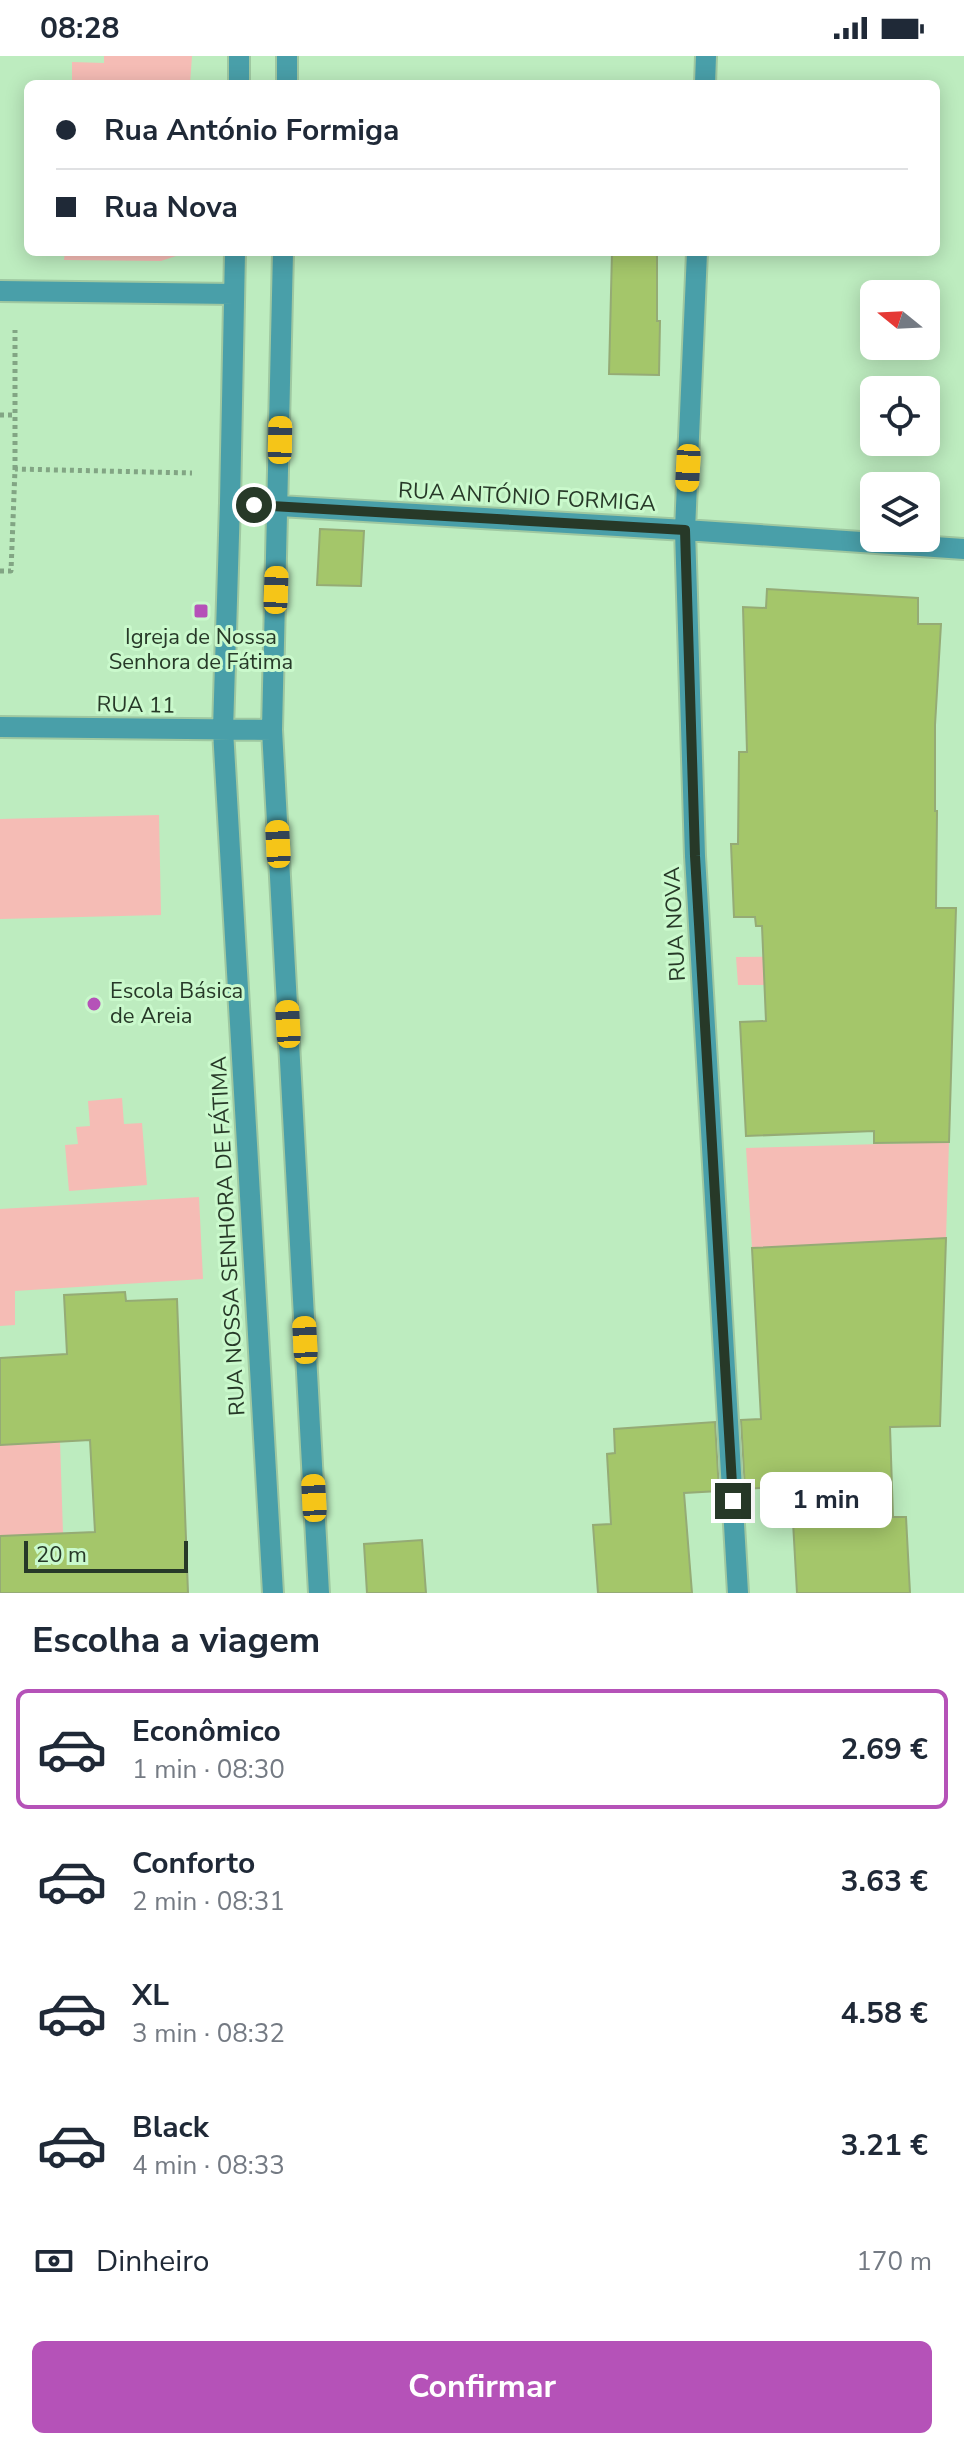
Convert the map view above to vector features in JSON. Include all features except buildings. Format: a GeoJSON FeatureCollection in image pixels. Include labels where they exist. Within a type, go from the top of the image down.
{"type":"FeatureCollection","features":[{"type":"Feature","properties":{"kind":"street"},"geometry":{"type":"LineString","coordinates":[[239,56],[239,80]]}},
{"type":"Feature","properties":{"kind":"street"},"geometry":{"type":"LineString","coordinates":[[287,56],[287,80]]}},
{"type":"Feature","properties":{"kind":"street"},"geometry":{"type":"LineString","coordinates":[[705,80],[706,56]]}},
{"type":"Feature","properties":{"kind":"street","name":"RUA NOSSA SENHORA DE FÁTIMA"},"geometry":{"type":"LineString","coordinates":[[235,256],[223,730],[273,1593]]}},
{"type":"Feature","properties":{"kind":"street"},"geometry":{"type":"LineString","coordinates":[[283,256],[272,730],[319,1593]]}},
{"type":"Feature","properties":{"kind":"street","name":"RUA NOVA"},"geometry":{"type":"LineString","coordinates":[[697,256],[685,530],[695,856],[738,1593]]}},
{"type":"Feature","properties":{"kind":"street"},"geometry":{"type":"LineString","coordinates":[[8,291],[234,294]]}},
{"type":"Feature","properties":{"kind":"street","name":"RUA ANTÓNIO FORMIGA"},"geometry":{"type":"LineString","coordinates":[[230,503],[964,549]]}},
{"type":"Feature","properties":{"kind":"street","name":"RUA 11"},"geometry":{"type":"LineString","coordinates":[[0,727],[272,730]]}},
{"type":"Feature","properties":{"kind":"path"},"geometry":{"type":"LineString","coordinates":[[0,571],[11,571],[15,469],[8,291]]}},
{"type":"Feature","properties":{"kind":"path"},"geometry":{"type":"LineString","coordinates":[[0,415],[14,415]]}},
{"type":"Feature","properties":{"kind":"path"},"geometry":{"type":"LineString","coordinates":[[15,469],[192,474],[193,461]]}},
{"type":"Feature","properties":{"kind":"shaded area"},"geometry":{"type":"Polygon","coordinates":[[[104,56],[192,56],[190,80],[72,80],[72,62],[104,63],[104,56]]]}},
{"type":"Feature","properties":{"kind":"shaded area"},"geometry":{"type":"Polygon","coordinates":[[[64,256],[176,256],[161,261],[64,260],[64,256]]]}},
{"type":"Feature","properties":{"kind":"shaded area"},"geometry":{"type":"Polygon","coordinates":[[[159,815],[161,915],[0,919],[0,819],[159,815]]]}},
{"type":"Feature","properties":{"kind":"shaded area"},"geometry":{"type":"Polygon","coordinates":[[[834,956],[834,985],[738,985],[736,957],[834,956]]]}},
{"type":"Feature","properties":{"kind":"shaded area"},"geometry":{"type":"Polygon","coordinates":[[[122,1098],[124,1124],[142,1123],[147,1185],[69,1191],[65,1145],[78,1144],[76,1127],[90,1126],[88,1101],[122,1098]]]}},
{"type":"Feature","properties":{"kind":"shaded area"},"geometry":{"type":"Polygon","coordinates":[[[949,1142],[946,1238],[752,1248],[746,1148],[949,1142]]]}},
{"type":"Feature","properties":{"kind":"shaded area"},"geometry":{"type":"Polygon","coordinates":[[[199,1197],[203,1279],[15,1291],[15,1325],[0,1326],[0,1209],[199,1197]]]}},
{"type":"Feature","properties":{"kind":"shaded area"},"geometry":{"type":"Polygon","coordinates":[[[60,1441],[63,1533],[0,1536],[0,1445],[60,1441]]]}},
{"type":"Feature","properties":{"kind":"place","name":"Igreja de Nossa Senhora de Fátima"},"geometry":{"type":"Point","coordinates":[201,611]}},
{"type":"Feature","properties":{"kind":"place","name":"Escola Básica de Areia"},"geometry":{"type":"Point","coordinates":[94,1004]}},
{"type":"Feature","properties":{"kind":"route"},"geometry":{"type":"LineString","coordinates":[[254,505],[685,530],[695,856],[733,1501]]}}]}
